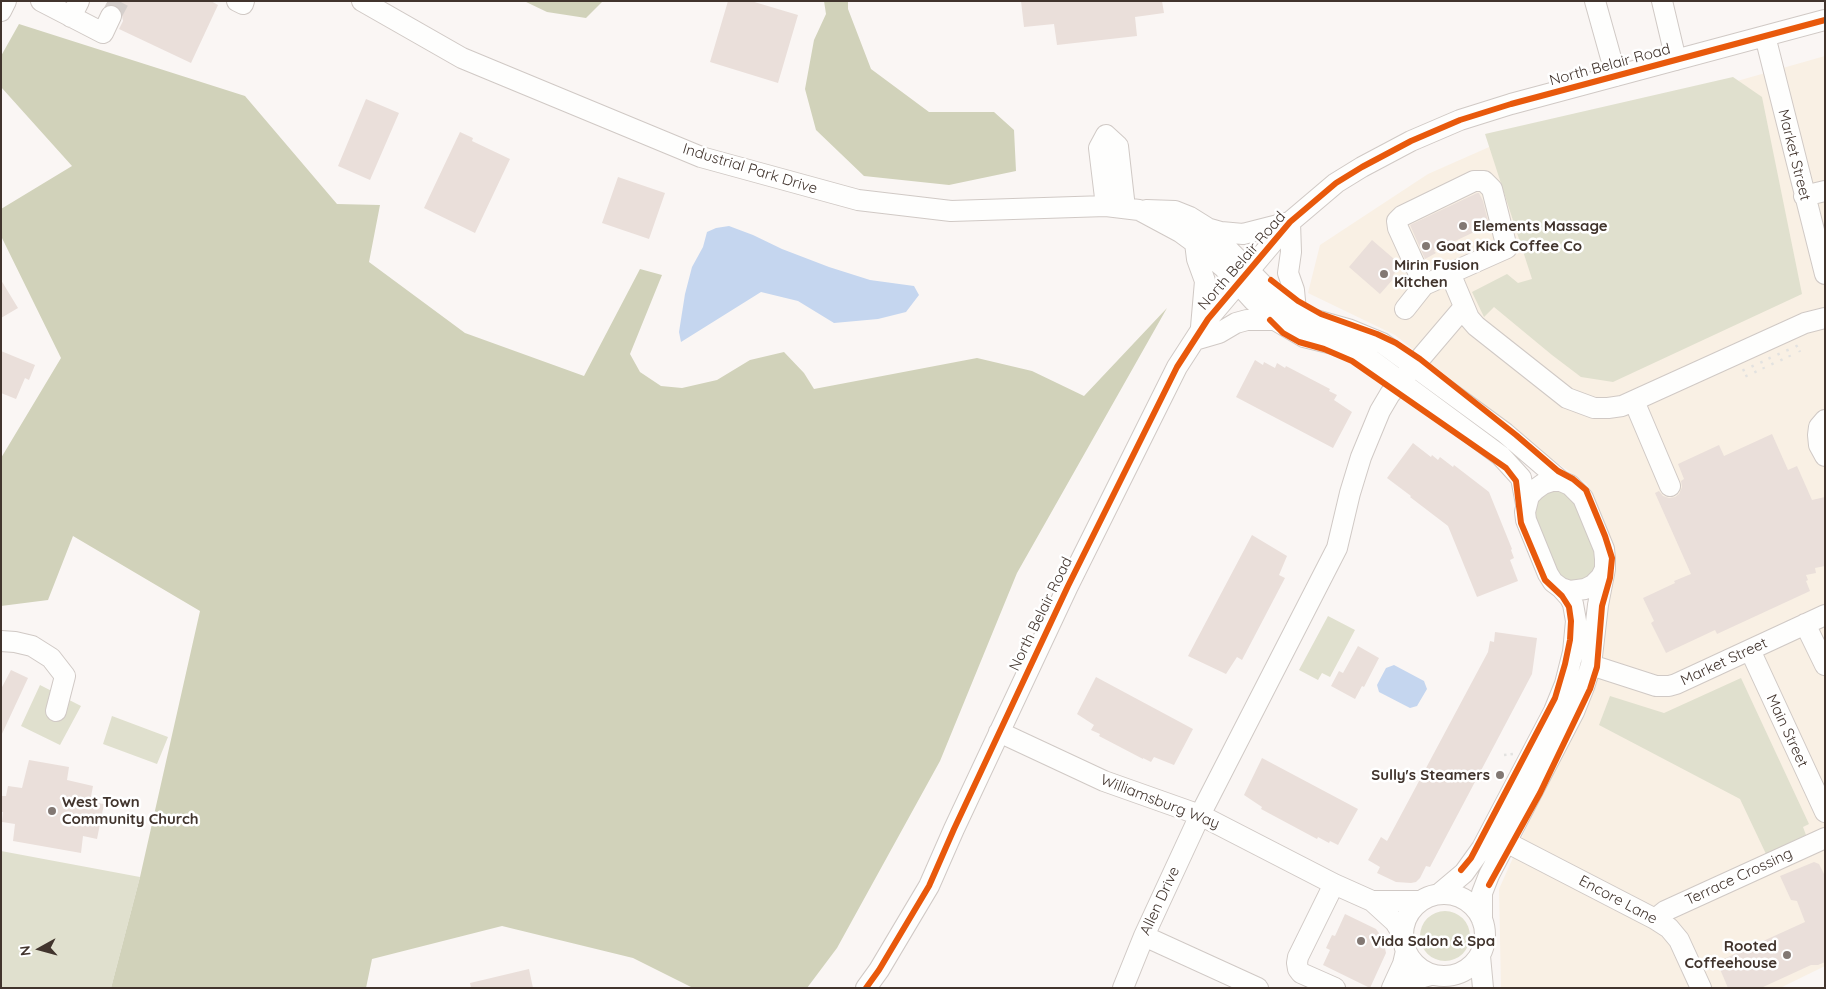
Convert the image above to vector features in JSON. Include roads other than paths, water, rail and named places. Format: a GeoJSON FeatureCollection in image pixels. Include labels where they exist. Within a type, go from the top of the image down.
{"type":"FeatureCollection","features":[{"type":"Feature","properties":{"kind":"street"},"geometry":{"type":"LineString","coordinates":[[1,12],[6,1]]}},
{"type":"Feature","properties":{"kind":"street"},"geometry":{"type":"LineString","coordinates":[[41,1],[75,9],[104,32],[111,16]]}},
{"type":"Feature","properties":{"kind":"street"},"geometry":{"type":"LineString","coordinates":[[237,1],[243,4],[244,1]]}},
{"type":"Feature","properties":{"kind":"street","name":"Industrial Park Drive"},"geometry":{"type":"LineString","coordinates":[[362,1],[462,58],[692,153],[858,200],[951,210],[1123,208],[1180,232],[1201,235],[1224,268],[1243,276]]}},
{"type":"Feature","properties":{"kind":"street"},"geometry":{"type":"LineString","coordinates":[[1595,1],[1616,76]]}},
{"type":"Feature","properties":{"kind":"street"},"geometry":{"type":"LineString","coordinates":[[1662,1],[1676,60]]}},
{"type":"Feature","properties":{"kind":"street","name":"North Belair Road"},"geometry":{"type":"LineString","coordinates":[[866,988],[879,970],[929,886],[1068,586],[1177,367],[1208,319],[1290,222],[1336,183],[1362,167],[1411,141],[1460,120],[1825,20]]}},
{"type":"Feature","properties":{"kind":"street","name":"Market Street"},"geometry":{"type":"LineString","coordinates":[[1765,36],[1825,274]]}},
{"type":"Feature","properties":{"kind":"street"},"geometry":{"type":"LineString","coordinates":[[1405,309],[1424,285],[1507,248],[1492,189],[1484,181],[1474,181],[1402,216],[1397,221],[1398,228],[1424,285]]}},
{"type":"Feature","properties":{"kind":"street"},"geometry":{"type":"LineString","coordinates":[[1804,196],[1825,190]]}},
{"type":"Feature","properties":{"kind":"street"},"geometry":{"type":"LineString","coordinates":[[1275,320],[1246,320],[1236,323],[1219,333],[1198,335],[1204,281],[1197,259],[1201,235],[1221,232],[1243,234],[1290,222],[1291,252],[1288,273],[1294,290],[1296,311]]}},
{"type":"Feature","properties":{"kind":"street"},"geometry":{"type":"LineString","coordinates":[[1450,273],[1469,318],[1476,326],[1567,398],[1594,408],[1622,406],[1806,323],[1825,318]]}},
{"type":"Feature","properties":{"kind":"street"},"geometry":{"type":"LineString","coordinates":[[1243,276],[1265,287],[1296,311],[1309,318],[1348,329],[1382,343],[1505,433],[1561,481],[1570,485],[1583,498],[1604,549],[1606,559],[1591,665],[1574,712],[1485,884],[1482,899],[1482,920],[1485,932],[1480,956],[1471,966],[1460,973],[1438,979],[1418,979],[1403,988]]}},
{"type":"Feature","properties":{"kind":"street"},"geometry":{"type":"LineString","coordinates":[[1243,276],[1275,320],[1304,337],[1341,346],[1370,359],[1509,463],[1521,478],[1526,504],[1526,520],[1548,574],[1553,582],[1570,598],[1573,604],[1576,621],[1574,652],[1565,684],[1554,710],[1482,848],[1464,872],[1408,916],[1403,964],[1392,988]]}},
{"type":"Feature","properties":{"kind":"street","name":"Allen Drive"},"geometry":{"type":"LineString","coordinates":[[1122,988],[1200,815],[1337,548],[1350,493],[1370,434],[1390,394],[1464,307]]}},
{"type":"Feature","properties":{"kind":"street"},"geometry":{"type":"LineString","coordinates":[[1634,401],[1670,486]]}},
{"type":"Feature","properties":{"kind":"street"},"geometry":{"type":"LineString","coordinates":[[1825,420],[1819,427],[1818,435],[1819,445],[1825,456]]}},
{"type":"Feature","properties":{"kind":"street"},"geometry":{"type":"LineString","coordinates":[[1526,504],[1529,496],[1536,489],[1552,481],[1561,481]]}},
{"type":"Feature","properties":{"kind":"street"},"geometry":{"type":"LineString","coordinates":[[1561,588],[1570,591],[1586,589],[1601,577],[1604,570]]}},
{"type":"Feature","properties":{"kind":"street","name":"Market Street"},"geometry":{"type":"LineString","coordinates":[[1591,665],[1656,686],[1669,686],[1825,614]]}},
{"type":"Feature","properties":{"kind":"street"},"geometry":{"type":"LineString","coordinates":[[1806,624],[1825,665]]}},
{"type":"Feature","properties":{"kind":"street"},"geometry":{"type":"LineString","coordinates":[[1,641],[32,646],[51,658],[65,676],[56,711]]}},
{"type":"Feature","properties":{"kind":"street","name":"Main Street"},"geometry":{"type":"LineString","coordinates":[[1750,650],[1825,812]]}},
{"type":"Feature","properties":{"kind":"street","name":"Williamsburg Way"},"geometry":{"type":"LineString","coordinates":[[999,732],[1104,781],[1200,815],[1334,884],[1372,900],[1395,922],[1404,943]]}},
{"type":"Feature","properties":{"kind":"street","name":"Terrace Crossing"},"geometry":{"type":"LineString","coordinates":[[1655,919],[1665,911],[1825,838]]}},
{"type":"Feature","properties":{"kind":"street","name":"Encore Lane"},"geometry":{"type":"LineString","coordinates":[[1506,842],[1655,919],[1668,928],[1679,940],[1701,988]]}},
{"type":"Feature","properties":{"kind":"street"},"geometry":{"type":"LineString","coordinates":[[1334,884],[1298,957],[1297,963],[1301,973],[1335,988]]}},
{"type":"Feature","properties":{"kind":"street"},"geometry":{"type":"LineString","coordinates":[[1430,898],[1450,895],[1465,900],[1477,911],[1482,920]]}},
{"type":"Feature","properties":{"kind":"street","name":"Williamsburg Way"},"geometry":{"type":"LineString","coordinates":[[1372,900],[1430,898]]}},
{"type":"Feature","properties":{"kind":"street"},"geometry":{"type":"LineString","coordinates":[[1144,936],[1258,988]]}},
{"type":"Feature","properties":{"kind":"street"},"geometry":{"type":"LineString","coordinates":[[1404,943],[1416,965],[1438,979]]}},
{"type":"Feature","properties":{"kind":"street"},"geometry":{"type":"LineString","coordinates":[[1480,956],[1483,988]]}},
{"type":"Feature","properties":{"kind":"water"},"geometry":{"type":"Polygon","coordinates":[[[729,226],[829,267],[870,280],[914,286],[919,295],[906,312],[878,319],[834,323],[798,301],[761,292],[681,342],[679,332],[685,294],[692,267],[703,247],[707,232],[729,226]]]}},
{"type":"Feature","properties":{"kind":"water"},"geometry":{"type":"Polygon","coordinates":[[[1394,665],[1424,681],[1427,689],[1417,706],[1410,708],[1379,692],[1377,685],[1386,668],[1394,665]]]}},
{"type":"Feature","properties":{"kind":"tunnel"},"geometry":{"type":"LineString","coordinates":[[111,16],[119,1]]}},
{"type":"Feature","properties":{"kind":"place","name":"Elements Massage"},"geometry":{"type":"Point","coordinates":[1463,226]}},
{"type":"Feature","properties":{"kind":"place","name":"Goat Kick Coffee Co"},"geometry":{"type":"Point","coordinates":[1426,246]}},
{"type":"Feature","properties":{"kind":"place","name":"Mirin Fusion Kitchen"},"geometry":{"type":"Point","coordinates":[1384,274]}},
{"type":"Feature","properties":{"kind":"place","name":"Sully's Steamers"},"geometry":{"type":"Point","coordinates":[1500,775]}},
{"type":"Feature","properties":{"kind":"place","name":"West Town Community Church"},"geometry":{"type":"Point","coordinates":[52,811]}},
{"type":"Feature","properties":{"kind":"place","name":"Vida Salon & Spa"},"geometry":{"type":"Point","coordinates":[1361,941]}},
{"type":"Feature","properties":{"kind":"place","name":"Rooted Coffeehouse"},"geometry":{"type":"Point","coordinates":[1787,955]}}]}
